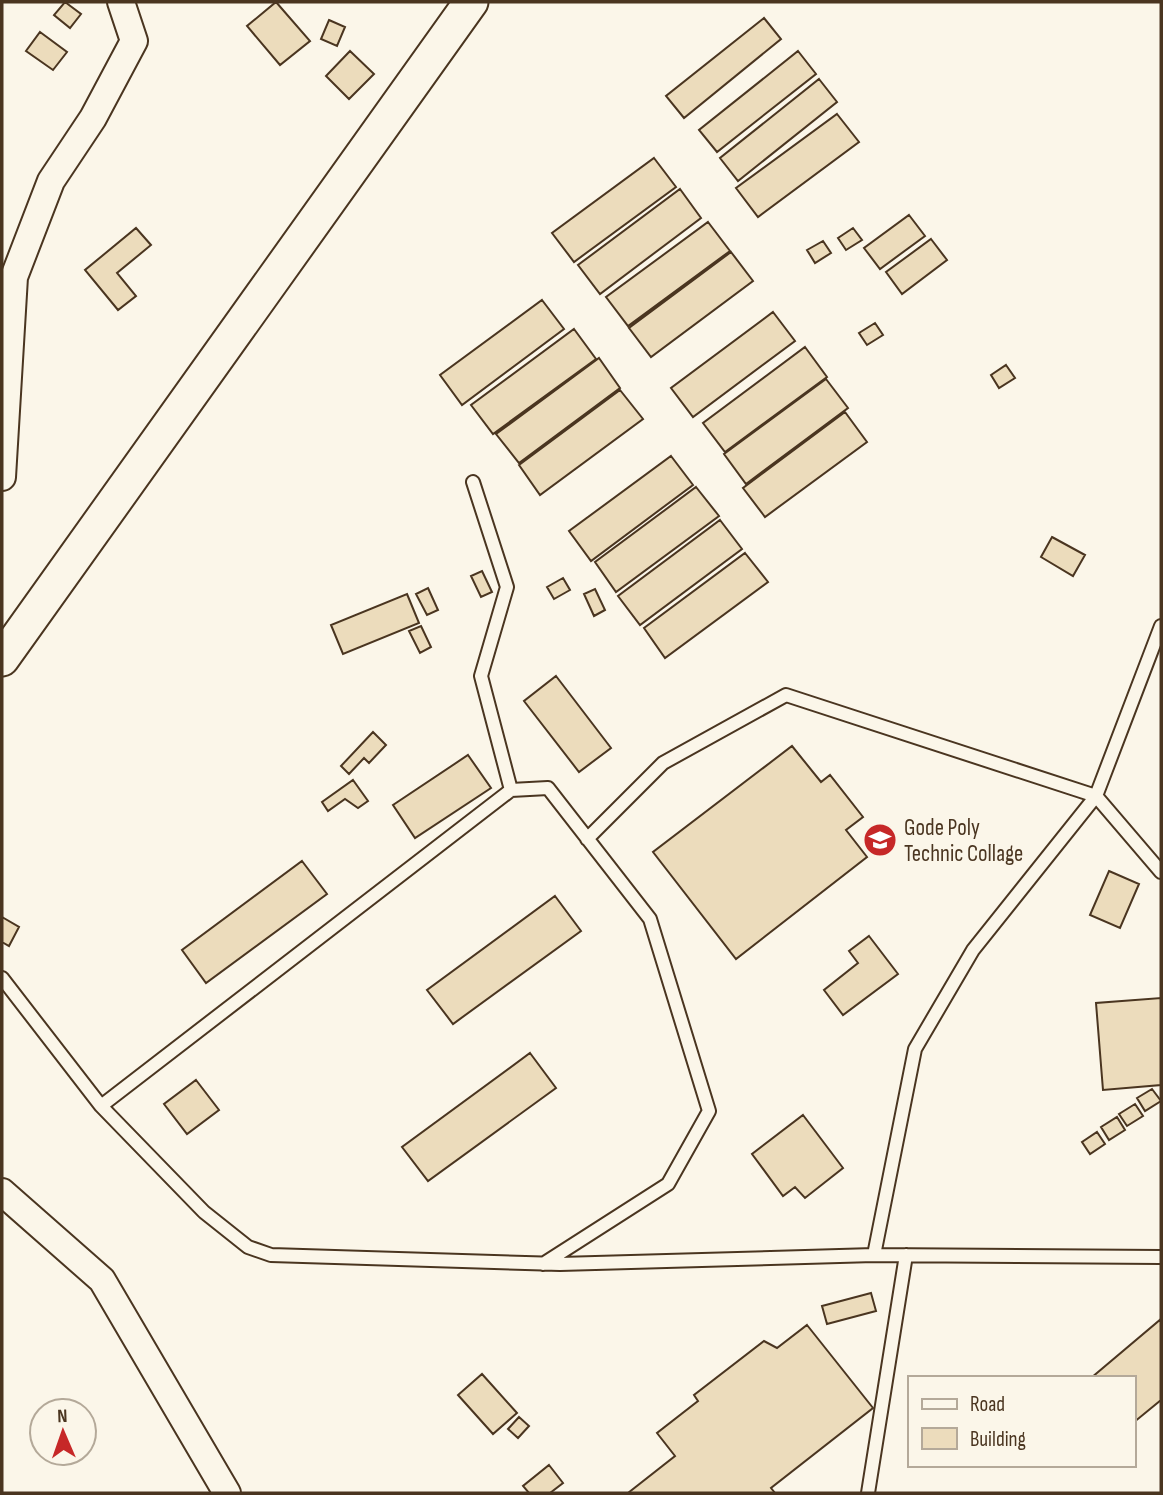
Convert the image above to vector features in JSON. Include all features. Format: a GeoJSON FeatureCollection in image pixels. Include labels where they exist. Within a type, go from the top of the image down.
{"type":"FeatureCollection","features":[{"type":"Feature","properties":{"kind":"street"},"geometry":{"type":"LineString","coordinates":[[2,477],[14,277],[51,181],[93,118],[134,41],[121,2]]}},
{"type":"Feature","properties":{"kind":"street"},"geometry":{"type":"LineString","coordinates":[[2,659],[471,2]]}},
{"type":"Feature","properties":{"kind":"street"},"geometry":{"type":"LineString","coordinates":[[2,1192],[102,1280],[227,1493]]}},
{"type":"Feature","properties":{"kind":"lane"},"geometry":{"type":"LineString","coordinates":[[473,482],[508,587],[481,676],[511,790]]}},
{"type":"Feature","properties":{"kind":"lane"},"geometry":{"type":"LineString","coordinates":[[874,1255],[915,1049],[973,950],[1096,796],[1161,626]]}},
{"type":"Feature","properties":{"kind":"lane"},"geometry":{"type":"LineString","coordinates":[[587,839],[663,763],[786,695],[1096,796],[1161,872]]}},
{"type":"Feature","properties":{"kind":"lane"},"geometry":{"type":"LineString","coordinates":[[101,1106],[511,790],[548,788],[650,919],[709,1111],[668,1184],[543,1264]]}},
{"type":"Feature","properties":{"kind":"lane"},"geometry":{"type":"LineString","coordinates":[[2,978],[101,1106],[204,1212],[248,1247],[271,1255],[543,1264],[874,1255],[1161,1257]]}},
{"type":"Feature","properties":{"kind":"lane"},"geometry":{"type":"LineString","coordinates":[[867,1493],[906,1255]]}},
{"type":"Feature","properties":{"kind":"building"},"geometry":{"type":"Polygon","coordinates":[[[65,2],[81,14],[70,28],[54,15],[65,2]]]}},
{"type":"Feature","properties":{"kind":"building"},"geometry":{"type":"Polygon","coordinates":[[[276,2],[310,41],[280,65],[247,26],[276,2]]]}},
{"type":"Feature","properties":{"kind":"building"},"geometry":{"type":"Polygon","coordinates":[[[764,18],[781,39],[684,118],[666,96],[764,18]]]}},
{"type":"Feature","properties":{"kind":"building"},"geometry":{"type":"Polygon","coordinates":[[[329,20],[345,27],[337,46],[321,39],[329,20]]]}},
{"type":"Feature","properties":{"kind":"building"},"geometry":{"type":"Polygon","coordinates":[[[40,32],[67,52],[53,70],[26,51],[40,32]]]}},
{"type":"Feature","properties":{"kind":"building"},"geometry":{"type":"Polygon","coordinates":[[[350,51],[374,74],[349,99],[326,76],[350,51]]]}},
{"type":"Feature","properties":{"kind":"building"},"geometry":{"type":"Polygon","coordinates":[[[798,51],[816,74],[717,152],[699,130],[798,51]]]}},
{"type":"Feature","properties":{"kind":"building"},"geometry":{"type":"Polygon","coordinates":[[[819,79],[837,102],[738,181],[720,158],[819,79]]]}},
{"type":"Feature","properties":{"kind":"building"},"geometry":{"type":"Polygon","coordinates":[[[837,114],[859,142],[758,217],[736,188],[837,114]]]}},
{"type":"Feature","properties":{"kind":"building"},"geometry":{"type":"Polygon","coordinates":[[[654,158],[676,187],[574,262],[552,233],[654,158]]]}},
{"type":"Feature","properties":{"kind":"building"},"geometry":{"type":"Polygon","coordinates":[[[680,189],[701,218],[600,294],[578,265],[680,189]]]}},
{"type":"Feature","properties":{"kind":"building"},"geometry":{"type":"Polygon","coordinates":[[[909,215],[925,236],[880,269],[864,248],[909,215]]]}},
{"type":"Feature","properties":{"kind":"building"},"geometry":{"type":"Polygon","coordinates":[[[708,222],[730,251],[628,326],[606,297],[708,222]]]}},
{"type":"Feature","properties":{"kind":"building"},"geometry":{"type":"Polygon","coordinates":[[[136,228],[151,245],[117,273],[136,296],[118,310],[85,270],[136,228]]]}},
{"type":"Feature","properties":{"kind":"building"},"geometry":{"type":"Polygon","coordinates":[[[853,228],[862,240],[846,250],[838,238],[853,228]]]}},
{"type":"Feature","properties":{"kind":"building"},"geometry":{"type":"Polygon","coordinates":[[[931,239],[947,260],[902,294],[886,272],[931,239]]]}},
{"type":"Feature","properties":{"kind":"building"},"geometry":{"type":"Polygon","coordinates":[[[823,241],[831,253],[815,263],[807,250],[823,241]]]}},
{"type":"Feature","properties":{"kind":"building"},"geometry":{"type":"Polygon","coordinates":[[[731,252],[753,281],[651,357],[629,328],[731,252]]]}},
{"type":"Feature","properties":{"kind":"building"},"geometry":{"type":"Polygon","coordinates":[[[542,300],[564,329],[462,405],[440,375],[542,300]]]}},
{"type":"Feature","properties":{"kind":"building"},"geometry":{"type":"Polygon","coordinates":[[[773,312],[795,341],[693,417],[671,388],[773,312]]]}},
{"type":"Feature","properties":{"kind":"building"},"geometry":{"type":"Polygon","coordinates":[[[875,323],[883,335],[867,345],[859,333],[875,323]]]}},
{"type":"Feature","properties":{"kind":"building"},"geometry":{"type":"Polygon","coordinates":[[[574,329],[596,359],[493,434],[471,405],[574,329]]]}},
{"type":"Feature","properties":{"kind":"building"},"geometry":{"type":"Polygon","coordinates":[[[805,347],[827,377],[725,452],[703,423],[805,347]]]}},
{"type":"Feature","properties":{"kind":"building"},"geometry":{"type":"Polygon","coordinates":[[[599,358],[620,388],[519,463],[496,434],[599,358]]]}},
{"type":"Feature","properties":{"kind":"building"},"geometry":{"type":"Polygon","coordinates":[[[1006,365],[1015,378],[999,388],[991,375],[1006,365]]]}},
{"type":"Feature","properties":{"kind":"building"},"geometry":{"type":"Polygon","coordinates":[[[826,379],[848,408],[746,484],[724,454],[826,379]]]}},
{"type":"Feature","properties":{"kind":"building"},"geometry":{"type":"Polygon","coordinates":[[[620,390],[643,419],[540,495],[519,465],[620,390]]]}},
{"type":"Feature","properties":{"kind":"building"},"geometry":{"type":"Polygon","coordinates":[[[845,412],[867,442],[765,517],[743,488],[845,412]]]}},
{"type":"Feature","properties":{"kind":"building"},"geometry":{"type":"Polygon","coordinates":[[[671,456],[693,485],[591,561],[569,531],[671,456]]]}},
{"type":"Feature","properties":{"kind":"building"},"geometry":{"type":"Polygon","coordinates":[[[696,487],[719,516],[616,592],[595,562],[696,487]]]}},
{"type":"Feature","properties":{"kind":"building"},"geometry":{"type":"Polygon","coordinates":[[[720,520],[742,549],[640,625],[618,596],[720,520]]]}},
{"type":"Feature","properties":{"kind":"building"},"geometry":{"type":"Polygon","coordinates":[[[1052,537],[1085,555],[1073,576],[1041,557],[1052,537]]]}},
{"type":"Feature","properties":{"kind":"building"},"geometry":{"type":"Polygon","coordinates":[[[745,553],[768,582],[665,658],[644,628],[745,553]]]}},
{"type":"Feature","properties":{"kind":"building"},"geometry":{"type":"Polygon","coordinates":[[[482,571],[492,592],[481,597],[471,576],[482,571]]]}},
{"type":"Feature","properties":{"kind":"building"},"geometry":{"type":"Polygon","coordinates":[[[563,578],[570,590],[554,599],[547,587],[563,578]]]}},
{"type":"Feature","properties":{"kind":"building"},"geometry":{"type":"Polygon","coordinates":[[[428,588],[438,610],[427,615],[416,594],[428,588]]]}},
{"type":"Feature","properties":{"kind":"building"},"geometry":{"type":"Polygon","coordinates":[[[595,589],[605,610],[594,616],[584,594],[595,589]]]}},
{"type":"Feature","properties":{"kind":"building"},"geometry":{"type":"Polygon","coordinates":[[[407,594],[419,623],[343,654],[331,625],[407,594]]]}},
{"type":"Feature","properties":{"kind":"building"},"geometry":{"type":"Polygon","coordinates":[[[421,626],[431,647],[420,653],[409,631],[421,626]]]}},
{"type":"Feature","properties":{"kind":"building"},"geometry":{"type":"Polygon","coordinates":[[[556,676],[611,748],[579,772],[524,701],[556,676]]]}},
{"type":"Feature","properties":{"kind":"building"},"geometry":{"type":"Polygon","coordinates":[[[373,732],[386,745],[369,763],[364,758],[349,774],[341,766],[373,732]]]}},
{"type":"Feature","properties":{"kind":"building"},"geometry":{"type":"Polygon","coordinates":[[[792,746],[821,782],[830,775],[863,817],[846,830],[867,857],[736,959],[653,852],[792,746]]]}},
{"type":"Feature","properties":{"kind":"building"},"geometry":{"type":"Polygon","coordinates":[[[468,755],[491,788],[415,838],[393,805],[468,755]]]}},
{"type":"Feature","properties":{"kind":"building"},"geometry":{"type":"Polygon","coordinates":[[[353,780],[368,801],[358,808],[345,799],[328,811],[322,802],[353,780]]]}},
{"type":"Feature","properties":{"kind":"building"},"geometry":{"type":"Polygon","coordinates":[[[302,861],[327,894],[206,983],[182,950],[302,861]]]}},
{"type":"Feature","properties":{"kind":"building"},"geometry":{"type":"Polygon","coordinates":[[[1109,871],[1139,884],[1120,928],[1090,915],[1109,871]]]}},
{"type":"Feature","properties":{"kind":"building"},"geometry":{"type":"Polygon","coordinates":[[[555,896],[581,931],[453,1024],[427,990],[555,896]]]}},
{"type":"Feature","properties":{"kind":"building"},"geometry":{"type":"Polygon","coordinates":[[[2,917],[19,927],[9,946],[2,942],[2,917]]]}},
{"type":"Feature","properties":{"kind":"building"},"geometry":{"type":"Polygon","coordinates":[[[869,936],[898,974],[843,1015],[824,990],[858,963],[849,951],[869,936]]]}},
{"type":"Feature","properties":{"kind":"building"},"geometry":{"type":"Polygon","coordinates":[[[1161,998],[1161,1085],[1103,1090],[1096,1003],[1161,998]]]}},
{"type":"Feature","properties":{"kind":"building"},"geometry":{"type":"Polygon","coordinates":[[[530,1053],[556,1088],[428,1181],[402,1147],[530,1053]]]}},
{"type":"Feature","properties":{"kind":"building"},"geometry":{"type":"Polygon","coordinates":[[[196,1080],[219,1110],[187,1134],[164,1104],[196,1080]]]}},
{"type":"Feature","properties":{"kind":"building"},"geometry":{"type":"Polygon","coordinates":[[[1152,1089],[1161,1101],[1145,1111],[1137,1098],[1152,1089]]]}},
{"type":"Feature","properties":{"kind":"building"},"geometry":{"type":"Polygon","coordinates":[[[1135,1104],[1143,1116],[1127,1126],[1119,1114],[1135,1104]]]}},
{"type":"Feature","properties":{"kind":"building"},"geometry":{"type":"Polygon","coordinates":[[[803,1115],[843,1168],[805,1198],[795,1187],[783,1196],[752,1154],[803,1115]]]}},
{"type":"Feature","properties":{"kind":"building"},"geometry":{"type":"Polygon","coordinates":[[[1117,1117],[1125,1130],[1109,1140],[1101,1127],[1117,1117]]]}},
{"type":"Feature","properties":{"kind":"building"},"geometry":{"type":"Polygon","coordinates":[[[1097,1132],[1105,1144],[1090,1154],[1082,1142],[1097,1132]]]}},
{"type":"Feature","properties":{"kind":"building"},"geometry":{"type":"Polygon","coordinates":[[[871,1293],[876,1311],[827,1324],[822,1306],[871,1293]]]}},
{"type":"Feature","properties":{"kind":"building"},"geometry":{"type":"Polygon","coordinates":[[[1161,1319],[1161,1400],[1135,1421],[1135,1376],[1093,1376],[1161,1319]]]}},
{"type":"Feature","properties":{"kind":"building"},"geometry":{"type":"Polygon","coordinates":[[[807,1325],[873,1408],[771,1488],[775,1493],[628,1493],[675,1456],[657,1433],[698,1401],[694,1395],[764,1341],[777,1348],[807,1325]]]}},
{"type":"Feature","properties":{"kind":"building"},"geometry":{"type":"Polygon","coordinates":[[[482,1374],[517,1413],[493,1434],[458,1395],[482,1374]]]}},
{"type":"Feature","properties":{"kind":"building"},"geometry":{"type":"Polygon","coordinates":[[[519,1417],[529,1426],[518,1438],[508,1429],[519,1417]]]}},
{"type":"Feature","properties":{"kind":"building"},"geometry":{"type":"Polygon","coordinates":[[[549,1465],[563,1483],[550,1493],[529,1493],[523,1486],[549,1465]]]}},
{"type":"Feature","properties":{"kind":"place","name":"Gode Poly Technic Collage"},"geometry":{"type":"Point","coordinates":[880,840]}}]}
